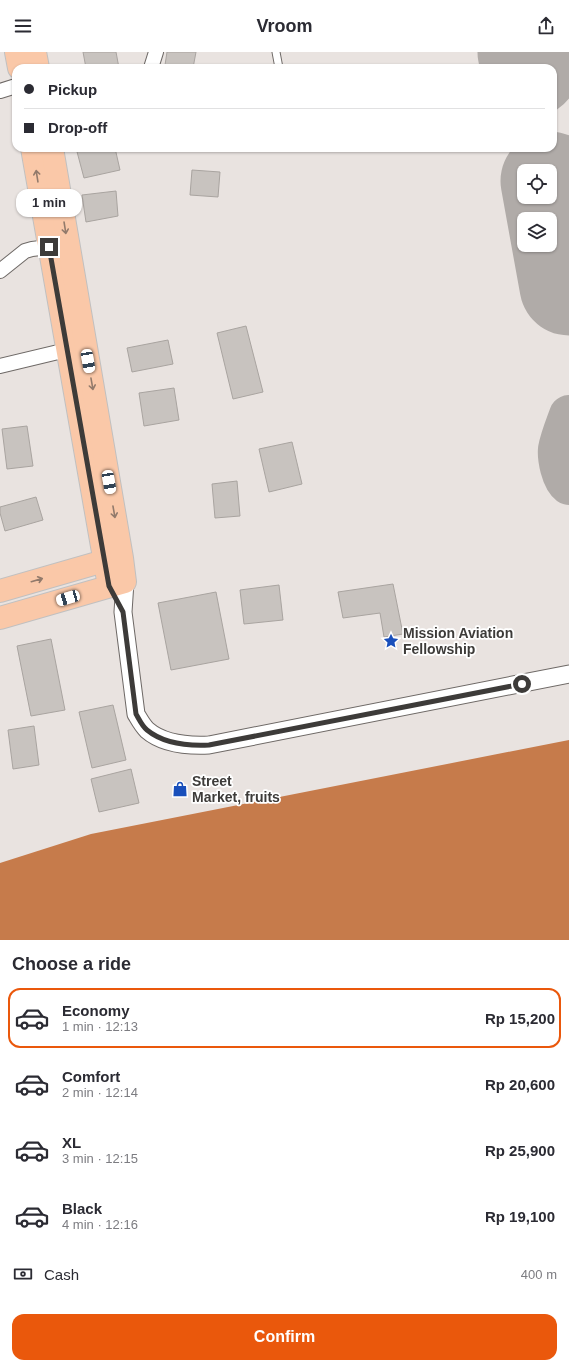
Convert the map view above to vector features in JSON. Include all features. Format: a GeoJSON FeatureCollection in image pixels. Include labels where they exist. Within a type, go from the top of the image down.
{"type":"FeatureCollection","features":[{"type":"Feature","properties":{"kind":"highway"},"geometry":{"type":"LineString","coordinates":[[16,52],[18,64]]}},
{"type":"Feature","properties":{"kind":"highway"},"geometry":{"type":"LineString","coordinates":[[35,52],[37,64]]}},
{"type":"Feature","properties":{"kind":"highway"},"geometry":{"type":"LineString","coordinates":[[33,152],[49,247],[76,348]]}},
{"type":"Feature","properties":{"kind":"highway"},"geometry":{"type":"LineString","coordinates":[[0,618],[117,584],[76,348],[52,152]]}},
{"type":"Feature","properties":{"kind":"highway"},"geometry":{"type":"LineString","coordinates":[[0,591],[113,559]]}},
{"type":"Feature","properties":{"kind":"street"},"geometry":{"type":"LineString","coordinates":[[152,64],[156,52]]}},
{"type":"Feature","properties":{"kind":"street"},"geometry":{"type":"LineString","coordinates":[[0,91],[12,87]]}},
{"type":"Feature","properties":{"kind":"street"},"geometry":{"type":"LineString","coordinates":[[0,271],[25,251],[49,247]]}},
{"type":"Feature","properties":{"kind":"street"},"geometry":{"type":"LineString","coordinates":[[0,366],[76,348]]}},
{"type":"Feature","properties":{"kind":"street"},"geometry":{"type":"LineString","coordinates":[[117,584],[123,612],[136,714],[142,725],[147,730],[182,745],[209,745],[569,674]]}},
{"type":"Feature","properties":{"kind":"lane"},"geometry":{"type":"LineString","coordinates":[[276,52],[278,64]]}},
{"type":"Feature","properties":{"kind":"shaded area"},"geometry":{"type":"Polygon","coordinates":[[[569,740],[569,940],[0,940],[0,863],[91,834],[569,740]]]}},
{"type":"Feature","properties":{"kind":"building"},"geometry":{"type":"Polygon","coordinates":[[[83,52],[116,52],[118,64],[85,64],[83,52]]]}},
{"type":"Feature","properties":{"kind":"building"},"geometry":{"type":"Polygon","coordinates":[[[167,52],[196,52],[194,64],[165,64],[167,52]]]}},
{"type":"Feature","properties":{"kind":"building"},"geometry":{"type":"Polygon","coordinates":[[[77,152],[116,152],[120,170],[84,178],[77,152]]]}},
{"type":"Feature","properties":{"kind":"building"},"geometry":{"type":"Polygon","coordinates":[[[192,170],[220,172],[218,197],[190,195],[192,170]]]}},
{"type":"Feature","properties":{"kind":"building"},"geometry":{"type":"Polygon","coordinates":[[[116,191],[118,216],[86,222],[82,195],[116,191]]]}},
{"type":"Feature","properties":{"kind":"building"},"geometry":{"type":"Polygon","coordinates":[[[246,326],[263,392],[233,399],[217,333],[246,326]]]}},
{"type":"Feature","properties":{"kind":"building"},"geometry":{"type":"Polygon","coordinates":[[[168,340],[173,364],[132,372],[127,348],[168,340]]]}},
{"type":"Feature","properties":{"kind":"building"},"geometry":{"type":"Polygon","coordinates":[[[174,388],[179,420],[144,426],[139,393],[174,388]]]}},
{"type":"Feature","properties":{"kind":"building"},"geometry":{"type":"Polygon","coordinates":[[[27,426],[33,466],[7,469],[2,429],[27,426]]]}},
{"type":"Feature","properties":{"kind":"building"},"geometry":{"type":"Polygon","coordinates":[[[292,442],[302,484],[269,492],[259,449],[292,442]]]}},
{"type":"Feature","properties":{"kind":"building"},"geometry":{"type":"Polygon","coordinates":[[[237,481],[240,516],[215,518],[212,484],[237,481]]]}},
{"type":"Feature","properties":{"kind":"building"},"geometry":{"type":"Polygon","coordinates":[[[36,497],[43,520],[5,531],[0,513],[0,507],[36,497]]]}},
{"type":"Feature","properties":{"kind":"building"},"geometry":{"type":"Polygon","coordinates":[[[393,584],[403,634],[384,637],[380,613],[343,618],[338,592],[393,584]]]}},
{"type":"Feature","properties":{"kind":"building"},"geometry":{"type":"Polygon","coordinates":[[[279,585],[283,620],[244,624],[240,590],[279,585]]]}},
{"type":"Feature","properties":{"kind":"building"},"geometry":{"type":"Polygon","coordinates":[[[216,592],[229,659],[171,670],[158,603],[216,592]]]}},
{"type":"Feature","properties":{"kind":"building"},"geometry":{"type":"Polygon","coordinates":[[[51,639],[65,710],[31,716],[17,646],[51,639]]]}},
{"type":"Feature","properties":{"kind":"building"},"geometry":{"type":"Polygon","coordinates":[[[113,705],[126,760],[92,768],[79,712],[113,705]]]}},
{"type":"Feature","properties":{"kind":"building"},"geometry":{"type":"Polygon","coordinates":[[[34,726],[39,765],[13,769],[8,730],[34,726]]]}},
{"type":"Feature","properties":{"kind":"building"},"geometry":{"type":"Polygon","coordinates":[[[131,769],[139,803],[99,812],[91,779],[131,769]]]}},
{"type":"Feature","properties":{"kind":"taxiway"},"geometry":{"type":"LineString","coordinates":[[569,415],[558,449],[559,463],[562,473],[569,485]]}},
{"type":"Feature","properties":{"kind":"runway"},"geometry":{"type":"LineString","coordinates":[[527,52],[529,64]]}},
{"type":"Feature","properties":{"kind":"runway"},"geometry":{"type":"LineString","coordinates":[[554,204],[569,286]]}},
{"type":"Feature","properties":{"kind":"place","name":"Mission Aviation Fellowship"},"geometry":{"type":"Point","coordinates":[391,641]}},
{"type":"Feature","properties":{"kind":"place","name":"Street Market, fruits"},"geometry":{"type":"Point","coordinates":[180,789]}},
{"type":"Feature","properties":{"kind":"route"},"geometry":{"type":"LineString","coordinates":[[49,247],[109,586],[123,612],[136,714],[142,725],[147,730],[182,745],[209,745],[522,684]]}}]}
